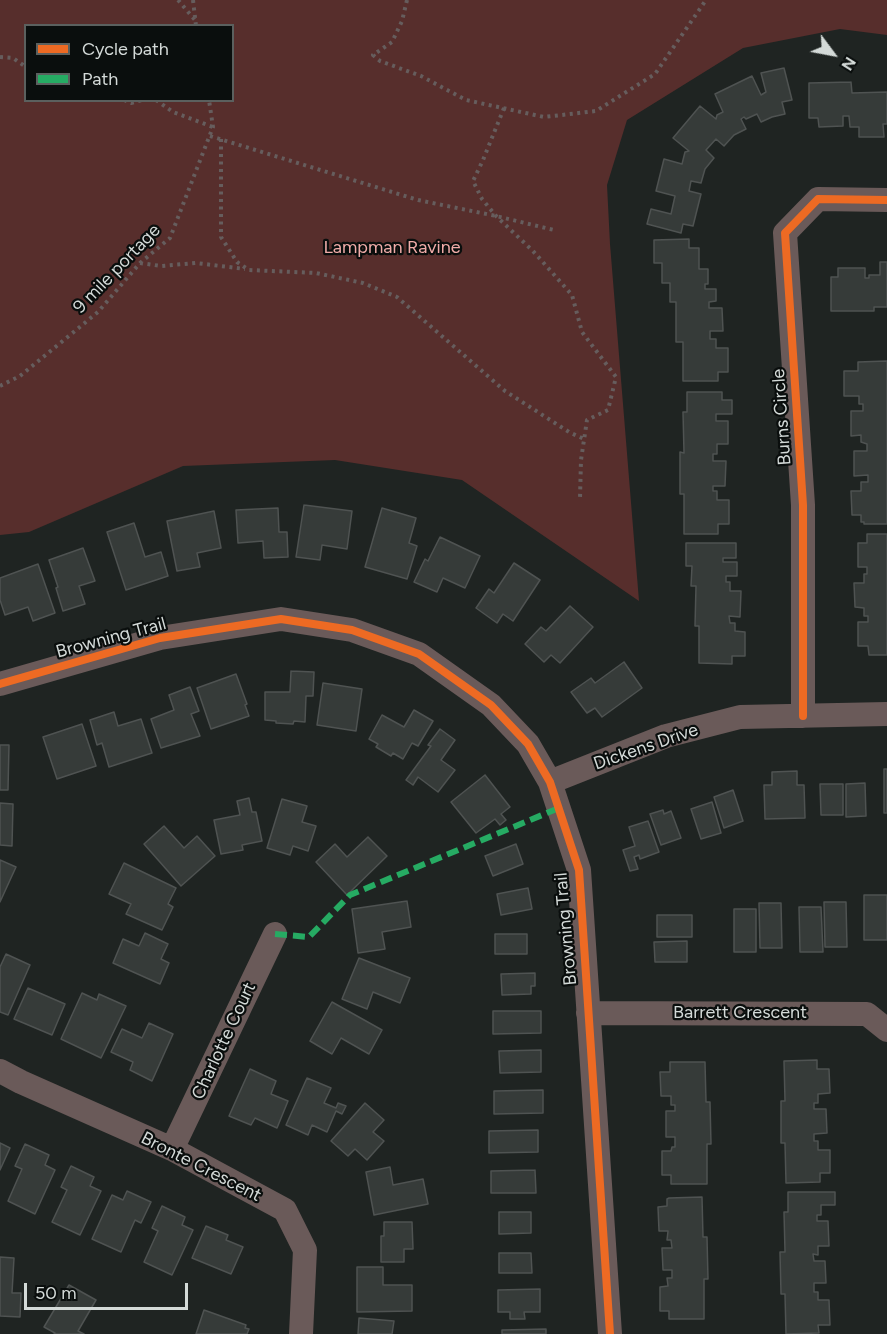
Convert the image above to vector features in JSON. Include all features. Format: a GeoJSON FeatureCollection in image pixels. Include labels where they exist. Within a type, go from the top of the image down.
{"type":"FeatureCollection","features":[{"type":"Feature","properties":{"kind":"street","name":"Burns Circle"},"geometry":{"type":"LineString","coordinates":[[803,716],[803,505],[785,232],[818,199],[887,200]]}},
{"type":"Feature","properties":{"kind":"street","name":"Browning Trail"},"geometry":{"type":"LineString","coordinates":[[0,684],[160,638],[281,620],[352,630],[418,654],[491,705],[528,744],[550,782],[579,870],[610,1334]]}},
{"type":"Feature","properties":{"kind":"street","name":"Dickens Drive"},"geometry":{"type":"LineString","coordinates":[[550,782],[666,736],[740,717],[887,714]]}},
{"type":"Feature","properties":{"kind":"street","name":"Charlotte Court"},"geometry":{"type":"LineString","coordinates":[[172,1149],[275,934]]}},
{"type":"Feature","properties":{"kind":"street","name":"Barrett Crescent"},"geometry":{"type":"LineString","coordinates":[[588,1012],[867,1014],[887,1030]]}},
{"type":"Feature","properties":{"kind":"street","name":"Bronte Crescent"},"geometry":{"type":"LineString","coordinates":[[0,1071],[172,1149],[285,1210],[305,1250],[301,1334]]}},
{"type":"Feature","properties":{"kind":"path"},"geometry":{"type":"LineString","coordinates":[[178,0],[195,20]]}},
{"type":"Feature","properties":{"kind":"path"},"geometry":{"type":"LineString","coordinates":[[193,0],[196,24]]}},
{"type":"Feature","properties":{"kind":"path"},"geometry":{"type":"LineString","coordinates":[[407,0],[402,21],[392,42],[373,55],[380,61],[422,76],[466,100],[544,117],[596,111],[655,74],[706,0]]}},
{"type":"Feature","properties":{"kind":"path"},"geometry":{"type":"LineString","coordinates":[[0,57],[13,58],[24,66]]}},
{"type":"Feature","properties":{"kind":"path"},"geometry":{"type":"LineString","coordinates":[[159,102],[172,112],[213,127]]}},
{"type":"Feature","properties":{"kind":"path"},"geometry":{"type":"LineString","coordinates":[[504,108],[472,181],[482,199],[496,216],[533,251],[572,295],[582,332],[616,377],[608,410],[587,420],[581,460],[580,498]]}},
{"type":"Feature","properties":{"kind":"path"},"geometry":{"type":"LineString","coordinates":[[210,136],[418,200],[554,230]]}},
{"type":"Feature","properties":{"kind":"path"},"geometry":{"type":"LineString","coordinates":[[221,140],[222,237],[237,262],[249,270]]}},
{"type":"Feature","properties":{"kind":"path"},"geometry":{"type":"LineString","coordinates":[[140,262],[161,266],[196,263],[249,270],[316,273],[363,283],[397,297],[505,391],[569,432],[584,439]]}},
{"type":"Feature","properties":{"kind":"green space","name":"Lampman Ravine"},"geometry":{"type":"Polygon","coordinates":[[[0,0],[887,0],[887,35],[840,29],[743,48],[627,120],[607,185],[639,601],[462,480],[335,460],[183,466],[29,532],[0,535],[0,0]]]}},
{"type":"Feature","properties":{"kind":"building"},"geometry":{"type":"Polygon","coordinates":[[[784,68],[792,100],[782,102],[785,114],[761,122],[757,114],[746,119],[744,117],[741,119],[746,129],[734,135],[724,146],[716,139],[706,150],[714,158],[705,169],[701,183],[691,181],[689,191],[701,194],[693,226],[683,224],[681,233],[647,224],[651,209],[671,214],[675,196],[656,191],[664,159],[682,164],[685,152],[689,151],[673,138],[700,106],[716,119],[717,115],[723,112],[715,94],[752,76],[761,95],[766,92],[761,73],[784,68]]]}},
{"type":"Feature","properties":{"kind":"building"},"geometry":{"type":"Polygon","coordinates":[[[851,82],[852,93],[887,92],[887,124],[883,124],[884,137],[859,137],[859,127],[850,127],[849,116],[843,116],[843,126],[819,127],[818,118],[809,118],[809,83],[851,82]]]}},
{"type":"Feature","properties":{"kind":"building"},"geometry":{"type":"Polygon","coordinates":[[[689,239],[689,248],[699,248],[699,269],[708,269],[708,284],[705,284],[705,289],[716,289],[716,301],[709,302],[709,308],[722,308],[723,331],[710,331],[710,339],[716,339],[716,348],[728,348],[728,372],[718,372],[718,381],[683,381],[683,342],[676,342],[676,302],[670,302],[670,283],[662,283],[662,263],[654,263],[654,240],[689,239]]]}},
{"type":"Feature","properties":{"kind":"building"},"geometry":{"type":"Polygon","coordinates":[[[880,262],[887,262],[887,307],[874,307],[874,311],[831,311],[831,277],[838,277],[838,268],[865,268],[865,278],[869,278],[869,275],[880,275],[880,262]]]}},
{"type":"Feature","properties":{"kind":"building"},"geometry":{"type":"Polygon","coordinates":[[[887,361],[887,524],[864,524],[861,522],[861,515],[852,515],[851,491],[861,491],[861,482],[868,482],[868,475],[854,476],[854,451],[867,451],[867,444],[861,442],[861,435],[851,436],[851,411],[863,411],[863,404],[859,404],[859,396],[844,396],[844,371],[858,371],[858,362],[887,361]]]}},
{"type":"Feature","properties":{"kind":"building"},"geometry":{"type":"Polygon","coordinates":[[[687,392],[722,392],[722,400],[732,400],[732,414],[716,414],[716,421],[728,421],[728,444],[717,444],[717,454],[713,454],[713,461],[726,461],[725,486],[713,486],[713,491],[717,491],[717,500],[729,500],[729,524],[718,524],[718,534],[684,534],[684,494],[680,494],[680,452],[684,453],[683,412],[687,412],[687,392]]]}},
{"type":"Feature","properties":{"kind":"building"},"geometry":{"type":"Polygon","coordinates":[[[304,505],[352,511],[347,549],[322,545],[320,560],[296,557],[304,505]]]}},
{"type":"Feature","properties":{"kind":"building"},"geometry":{"type":"Polygon","coordinates":[[[278,508],[279,532],[287,532],[288,557],[264,558],[263,541],[238,543],[236,510],[278,508]]]}},
{"type":"Feature","properties":{"kind":"building"},"geometry":{"type":"Polygon","coordinates":[[[382,508],[416,518],[409,543],[417,546],[407,579],[365,567],[382,508]]]}},
{"type":"Feature","properties":{"kind":"building"},"geometry":{"type":"Polygon","coordinates":[[[214,511],[221,548],[197,553],[200,567],[177,571],[167,521],[214,511]]]}},
{"type":"Feature","properties":{"kind":"building"},"geometry":{"type":"Polygon","coordinates":[[[134,523],[145,557],[161,552],[168,576],[126,590],[107,532],[134,523]]]}},
{"type":"Feature","properties":{"kind":"building"},"geometry":{"type":"Polygon","coordinates":[[[867,534],[887,534],[887,655],[869,655],[868,646],[858,646],[858,622],[868,622],[868,616],[864,616],[864,608],[855,607],[854,583],[864,583],[864,574],[867,574],[867,567],[858,567],[858,543],[867,543],[867,534]]]}},
{"type":"Feature","properties":{"kind":"building"},"geometry":{"type":"Polygon","coordinates":[[[440,537],[480,556],[465,588],[443,578],[437,592],[414,582],[425,559],[428,561],[440,537]]]}},
{"type":"Feature","properties":{"kind":"building"},"geometry":{"type":"Polygon","coordinates":[[[686,543],[736,543],[736,558],[723,558],[723,562],[737,562],[737,576],[726,576],[726,582],[730,582],[730,591],[741,591],[740,617],[729,616],[730,623],[735,623],[735,631],[745,632],[745,656],[732,656],[732,664],[699,663],[699,626],[695,626],[696,586],[691,586],[692,566],[686,566],[686,543]]]}},
{"type":"Feature","properties":{"kind":"building"},"geometry":{"type":"Polygon","coordinates":[[[83,548],[95,581],[79,586],[85,604],[63,611],[49,560],[83,548]]]}},
{"type":"Feature","properties":{"kind":"building"},"geometry":{"type":"Polygon","coordinates":[[[514,563],[540,580],[513,621],[503,614],[497,623],[476,608],[489,589],[494,593],[514,563]]]}},
{"type":"Feature","properties":{"kind":"building"},"geometry":{"type":"Polygon","coordinates":[[[38,564],[55,613],[33,621],[28,607],[5,615],[0,600],[0,578],[38,564]]]}},
{"type":"Feature","properties":{"kind":"building"},"geometry":{"type":"Polygon","coordinates":[[[570,606],[593,627],[560,663],[551,655],[544,662],[525,644],[541,627],[546,631],[570,606]]]}},
{"type":"Feature","properties":{"kind":"building"},"geometry":{"type":"Polygon","coordinates":[[[624,662],[642,688],[602,717],[595,708],[587,713],[571,692],[591,678],[595,683],[624,662]]]}},
{"type":"Feature","properties":{"kind":"building"},"geometry":{"type":"Polygon","coordinates":[[[291,671],[314,672],[313,696],[306,696],[305,722],[294,721],[293,724],[265,720],[265,692],[290,692],[291,671]]]}},
{"type":"Feature","properties":{"kind":"building"},"geometry":{"type":"Polygon","coordinates":[[[236,674],[249,716],[211,729],[197,688],[236,674]]]}},
{"type":"Feature","properties":{"kind":"building"},"geometry":{"type":"Polygon","coordinates":[[[323,683],[362,689],[356,731],[317,725],[323,683]]]}},
{"type":"Feature","properties":{"kind":"building"},"geometry":{"type":"Polygon","coordinates":[[[190,687],[199,711],[191,714],[200,736],[161,748],[151,719],[174,710],[169,695],[190,687]]]}},
{"type":"Feature","properties":{"kind":"building"},"geometry":{"type":"Polygon","coordinates":[[[414,710],[433,721],[418,746],[412,743],[403,759],[393,753],[391,756],[376,747],[378,744],[369,739],[382,715],[404,727],[414,710]]]}},
{"type":"Feature","properties":{"kind":"building"},"geometry":{"type":"Polygon","coordinates":[[[114,712],[118,726],[141,719],[152,753],[109,767],[102,743],[97,745],[90,720],[114,712]]]}},
{"type":"Feature","properties":{"kind":"building"},"geometry":{"type":"Polygon","coordinates":[[[82,724],[96,766],[57,779],[43,737],[82,724]]]}},
{"type":"Feature","properties":{"kind":"building"},"geometry":{"type":"Polygon","coordinates":[[[440,729],[455,740],[441,760],[455,770],[438,792],[418,777],[413,785],[406,780],[431,746],[428,745],[440,729]]]}},
{"type":"Feature","properties":{"kind":"building"},"geometry":{"type":"Polygon","coordinates":[[[0,745],[9,745],[8,790],[0,790],[0,745]]]}},
{"type":"Feature","properties":{"kind":"building"},"geometry":{"type":"Polygon","coordinates":[[[884,769],[887,769],[887,813],[884,813],[884,769]]]}},
{"type":"Feature","properties":{"kind":"building"},"geometry":{"type":"Polygon","coordinates":[[[797,771],[797,785],[804,785],[805,818],[765,819],[764,785],[772,785],[772,772],[797,771]]]}},
{"type":"Feature","properties":{"kind":"building"},"geometry":{"type":"Polygon","coordinates":[[[485,775],[510,807],[501,814],[506,820],[500,825],[495,819],[476,833],[451,802],[485,775]]]}},
{"type":"Feature","properties":{"kind":"building"},"geometry":{"type":"Polygon","coordinates":[[[865,783],[866,816],[846,817],[846,784],[865,783]]]}},
{"type":"Feature","properties":{"kind":"building"},"geometry":{"type":"Polygon","coordinates":[[[820,784],[843,784],[843,815],[821,815],[820,784]]]}},
{"type":"Feature","properties":{"kind":"building"},"geometry":{"type":"Polygon","coordinates":[[[733,790],[743,821],[724,828],[714,797],[733,790]]]}},
{"type":"Feature","properties":{"kind":"building"},"geometry":{"type":"Polygon","coordinates":[[[249,798],[252,812],[256,812],[262,841],[242,845],[243,850],[221,854],[214,820],[240,815],[237,801],[249,798]]]}},
{"type":"Feature","properties":{"kind":"building"},"geometry":{"type":"Polygon","coordinates":[[[282,799],[307,806],[302,822],[316,826],[308,851],[293,846],[290,855],[267,848],[282,799]]]}},
{"type":"Feature","properties":{"kind":"building"},"geometry":{"type":"Polygon","coordinates":[[[712,802],[721,833],[701,839],[691,809],[712,802]]]}},
{"type":"Feature","properties":{"kind":"building"},"geometry":{"type":"Polygon","coordinates":[[[0,803],[13,804],[12,846],[0,845],[0,803]]]}},
{"type":"Feature","properties":{"kind":"building"},"geometry":{"type":"Polygon","coordinates":[[[663,810],[664,814],[671,811],[681,838],[661,845],[650,814],[663,810]]]}},
{"type":"Feature","properties":{"kind":"building"},"geometry":{"type":"Polygon","coordinates":[[[648,821],[659,852],[640,859],[639,855],[634,857],[638,869],[630,871],[623,850],[635,846],[629,827],[648,821]]]}},
{"type":"Feature","properties":{"kind":"building"},"geometry":{"type":"Polygon","coordinates":[[[164,826],[184,848],[197,836],[215,856],[181,886],[144,844],[164,826]]]}},
{"type":"Feature","properties":{"kind":"building"},"geometry":{"type":"Polygon","coordinates":[[[368,837],[387,856],[347,895],[316,862],[335,844],[347,857],[368,837]]]}},
{"type":"Feature","properties":{"kind":"building"},"geometry":{"type":"Polygon","coordinates":[[[516,844],[523,864],[493,876],[485,856],[516,844]]]}},
{"type":"Feature","properties":{"kind":"building"},"geometry":{"type":"Polygon","coordinates":[[[0,860],[16,867],[0,902],[0,860]]]}},
{"type":"Feature","properties":{"kind":"building"},"geometry":{"type":"Polygon","coordinates":[[[124,863],[176,888],[168,904],[173,907],[162,930],[126,914],[131,904],[109,894],[124,863]]]}},
{"type":"Feature","properties":{"kind":"building"},"geometry":{"type":"Polygon","coordinates":[[[528,888],[532,909],[501,915],[497,894],[528,888]]]}},
{"type":"Feature","properties":{"kind":"building"},"geometry":{"type":"Polygon","coordinates":[[[864,895],[887,895],[887,940],[864,940],[864,895]]]}},
{"type":"Feature","properties":{"kind":"building"},"geometry":{"type":"Polygon","coordinates":[[[407,901],[411,927],[382,932],[385,949],[358,953],[352,909],[407,901]]]}},
{"type":"Feature","properties":{"kind":"building"},"geometry":{"type":"Polygon","coordinates":[[[824,902],[846,902],[847,947],[825,947],[824,902]]]}},
{"type":"Feature","properties":{"kind":"building"},"geometry":{"type":"Polygon","coordinates":[[[759,903],[781,903],[782,948],[760,948],[759,903]]]}},
{"type":"Feature","properties":{"kind":"building"},"geometry":{"type":"Polygon","coordinates":[[[799,907],[821,907],[823,952],[800,952],[799,907]]]}},
{"type":"Feature","properties":{"kind":"building"},"geometry":{"type":"Polygon","coordinates":[[[734,909],[756,909],[756,952],[734,952],[734,909]]]}},
{"type":"Feature","properties":{"kind":"building"},"geometry":{"type":"Polygon","coordinates":[[[657,915],[692,915],[692,937],[657,937],[657,915]]]}},
{"type":"Feature","properties":{"kind":"building"},"geometry":{"type":"Polygon","coordinates":[[[145,933],[168,944],[161,959],[169,963],[160,984],[113,963],[123,939],[139,946],[145,933]]]}},
{"type":"Feature","properties":{"kind":"building"},"geometry":{"type":"Polygon","coordinates":[[[495,934],[527,934],[527,954],[495,954],[495,934]]]}},
{"type":"Feature","properties":{"kind":"building"},"geometry":{"type":"Polygon","coordinates":[[[687,941],[687,962],[655,962],[654,942],[687,941]]]}},
{"type":"Feature","properties":{"kind":"building"},"geometry":{"type":"Polygon","coordinates":[[[6,954],[30,965],[8,1015],[0,1012],[0,967],[6,954]]]}},
{"type":"Feature","properties":{"kind":"building"},"geometry":{"type":"Polygon","coordinates":[[[359,958],[410,978],[400,1003],[373,992],[367,1009],[342,999],[359,958]]]}},
{"type":"Feature","properties":{"kind":"building"},"geometry":{"type":"Polygon","coordinates":[[[535,973],[535,986],[531,986],[531,994],[502,995],[501,974],[535,973]]]}},
{"type":"Feature","properties":{"kind":"building"},"geometry":{"type":"Polygon","coordinates":[[[28,988],[65,1004],[52,1035],[14,1019],[28,988]]]}},
{"type":"Feature","properties":{"kind":"building"},"geometry":{"type":"Polygon","coordinates":[[[82,993],[97,1000],[99,994],[126,1006],[101,1058],[61,1039],[82,993]]]}},
{"type":"Feature","properties":{"kind":"building"},"geometry":{"type":"Polygon","coordinates":[[[332,1002],[382,1030],[369,1054],[341,1038],[332,1054],[310,1041],[332,1002]]]}},
{"type":"Feature","properties":{"kind":"building"},"geometry":{"type":"Polygon","coordinates":[[[493,1011],[541,1011],[541,1033],[493,1034],[493,1011]]]}},
{"type":"Feature","properties":{"kind":"building"},"geometry":{"type":"Polygon","coordinates":[[[149,1023],[173,1034],[152,1081],[130,1070],[133,1062],[111,1052],[122,1029],[142,1038],[149,1023]]]}},
{"type":"Feature","properties":{"kind":"building"},"geometry":{"type":"Polygon","coordinates":[[[541,1050],[541,1072],[500,1073],[499,1051],[541,1050]]]}},
{"type":"Feature","properties":{"kind":"building"},"geometry":{"type":"Polygon","coordinates":[[[817,1060],[817,1069],[829,1069],[830,1093],[818,1094],[818,1103],[814,1103],[814,1109],[826,1109],[827,1133],[814,1134],[814,1141],[818,1141],[818,1150],[830,1150],[830,1173],[820,1173],[820,1182],[786,1183],[785,1143],[781,1143],[781,1101],[785,1101],[784,1061],[817,1060]]]}},
{"type":"Feature","properties":{"kind":"building"},"geometry":{"type":"Polygon","coordinates":[[[670,1062],[705,1062],[706,1102],[710,1102],[711,1144],[707,1144],[707,1184],[671,1184],[671,1175],[662,1175],[662,1151],[671,1151],[672,1147],[675,1147],[675,1137],[666,1137],[666,1111],[675,1111],[675,1105],[671,1105],[671,1096],[661,1096],[660,1072],[670,1072],[670,1062]]]}},
{"type":"Feature","properties":{"kind":"building"},"geometry":{"type":"Polygon","coordinates":[[[250,1069],[276,1081],[271,1094],[288,1101],[277,1128],[255,1118],[251,1125],[229,1116],[250,1069]]]}},
{"type":"Feature","properties":{"kind":"building"},"geometry":{"type":"Polygon","coordinates":[[[307,1078],[331,1088],[324,1103],[336,1108],[338,1103],[346,1106],[342,1114],[336,1111],[327,1132],[312,1125],[308,1135],[286,1125],[307,1078]]]}},
{"type":"Feature","properties":{"kind":"building"},"geometry":{"type":"Polygon","coordinates":[[[543,1090],[543,1113],[494,1114],[494,1091],[543,1090]]]}},
{"type":"Feature","properties":{"kind":"building"},"geometry":{"type":"Polygon","coordinates":[[[365,1103],[384,1120],[373,1132],[384,1141],[367,1160],[355,1149],[348,1156],[331,1141],[365,1103]]]}},
{"type":"Feature","properties":{"kind":"building"},"geometry":{"type":"Polygon","coordinates":[[[538,1130],[538,1152],[489,1153],[489,1131],[538,1130]]]}},
{"type":"Feature","properties":{"kind":"building"},"geometry":{"type":"Polygon","coordinates":[[[0,1143],[10,1148],[0,1170],[0,1143]]]}},
{"type":"Feature","properties":{"kind":"building"},"geometry":{"type":"Polygon","coordinates":[[[25,1144],[49,1155],[45,1165],[55,1170],[35,1214],[8,1201],[22,1169],[15,1166],[25,1144]]]}},
{"type":"Feature","properties":{"kind":"building"},"geometry":{"type":"Polygon","coordinates":[[[71,1166],[94,1177],[90,1186],[101,1191],[80,1235],[52,1222],[67,1190],[61,1187],[71,1166]]]}},
{"type":"Feature","properties":{"kind":"building"},"geometry":{"type":"Polygon","coordinates":[[[390,1167],[393,1185],[423,1179],[428,1204],[374,1215],[366,1172],[390,1167]]]}},
{"type":"Feature","properties":{"kind":"building"},"geometry":{"type":"Polygon","coordinates":[[[535,1170],[536,1193],[491,1193],[491,1171],[535,1170]]]}},
{"type":"Feature","properties":{"kind":"building"},"geometry":{"type":"Polygon","coordinates":[[[127,1191],[151,1202],[141,1223],[135,1220],[121,1252],[92,1239],[112,1195],[123,1200],[127,1191]]]}},
{"type":"Feature","properties":{"kind":"building"},"geometry":{"type":"Polygon","coordinates":[[[788,1192],[835,1192],[835,1205],[821,1205],[821,1215],[817,1215],[817,1221],[828,1221],[829,1246],[818,1246],[818,1255],[813,1254],[814,1261],[825,1261],[826,1283],[814,1283],[814,1292],[818,1292],[818,1300],[829,1300],[830,1325],[818,1325],[819,1333],[786,1334],[785,1294],[781,1294],[780,1252],[785,1252],[784,1212],[788,1212],[788,1192]]]}},
{"type":"Feature","properties":{"kind":"building"},"geometry":{"type":"Polygon","coordinates":[[[702,1197],[703,1237],[707,1237],[708,1279],[704,1279],[704,1319],[669,1319],[669,1311],[660,1311],[660,1287],[668,1286],[667,1278],[672,1278],[672,1270],[663,1270],[662,1248],[672,1248],[671,1240],[667,1240],[668,1231],[659,1231],[658,1207],[667,1206],[669,1198],[702,1197]]]}},
{"type":"Feature","properties":{"kind":"building"},"geometry":{"type":"Polygon","coordinates":[[[162,1206],[185,1217],[182,1225],[193,1230],[172,1275],[144,1262],[158,1231],[152,1228],[162,1206]]]}},
{"type":"Feature","properties":{"kind":"building"},"geometry":{"type":"Polygon","coordinates":[[[499,1212],[531,1212],[531,1233],[499,1234],[499,1212]]]}},
{"type":"Feature","properties":{"kind":"building"},"geometry":{"type":"Polygon","coordinates":[[[384,1222],[412,1222],[413,1249],[404,1249],[404,1262],[381,1262],[381,1236],[384,1236],[384,1222]]]}},
{"type":"Feature","properties":{"kind":"building"},"geometry":{"type":"Polygon","coordinates":[[[206,1226],[228,1235],[226,1240],[243,1247],[231,1274],[192,1258],[206,1226]]]}},
{"type":"Feature","properties":{"kind":"building"},"geometry":{"type":"Polygon","coordinates":[[[499,1253],[531,1253],[532,1273],[499,1273],[499,1253]]]}},
{"type":"Feature","properties":{"kind":"building"},"geometry":{"type":"Polygon","coordinates":[[[0,1257],[14,1258],[12,1293],[21,1293],[20,1317],[0,1316],[0,1257]]]}},
{"type":"Feature","properties":{"kind":"building"},"geometry":{"type":"Polygon","coordinates":[[[357,1267],[383,1267],[383,1285],[412,1285],[412,1311],[357,1312],[357,1267]]]}},
{"type":"Feature","properties":{"kind":"building"},"geometry":{"type":"Polygon","coordinates":[[[69,1285],[96,1300],[78,1331],[84,1334],[54,1334],[44,1327],[69,1285]]]}},
{"type":"Feature","properties":{"kind":"building"},"geometry":{"type":"Polygon","coordinates":[[[540,1289],[540,1312],[524,1312],[525,1319],[510,1319],[510,1312],[498,1312],[498,1290],[540,1289]]]}},
{"type":"Feature","properties":{"kind":"building"},"geometry":{"type":"Polygon","coordinates":[[[204,1310],[246,1325],[245,1328],[249,1329],[247,1334],[196,1334],[204,1310]]]}},
{"type":"Feature","properties":{"kind":"building"},"geometry":{"type":"Polygon","coordinates":[[[359,1318],[394,1321],[392,1334],[358,1334],[359,1318]]]}},
{"type":"Feature","properties":{"kind":"building"},"geometry":{"type":"Polygon","coordinates":[[[546,1329],[546,1334],[502,1334],[502,1330],[546,1329]]]}},
{"type":"Feature","properties":{"kind":"marked path"},"geometry":{"type":"LineString","coordinates":[[275,934],[309,937],[350,895],[559,808]]}},
{"type":"Feature","properties":{"kind":"cycle path"},"geometry":{"type":"LineString","coordinates":[[803,716],[803,505],[785,233],[818,199],[887,200]]}},
{"type":"Feature","properties":{"kind":"cycle path"},"geometry":{"type":"LineString","coordinates":[[0,684],[160,638],[281,619],[352,630],[419,654],[491,705],[528,744],[550,782],[579,870],[610,1334]]}}]}
